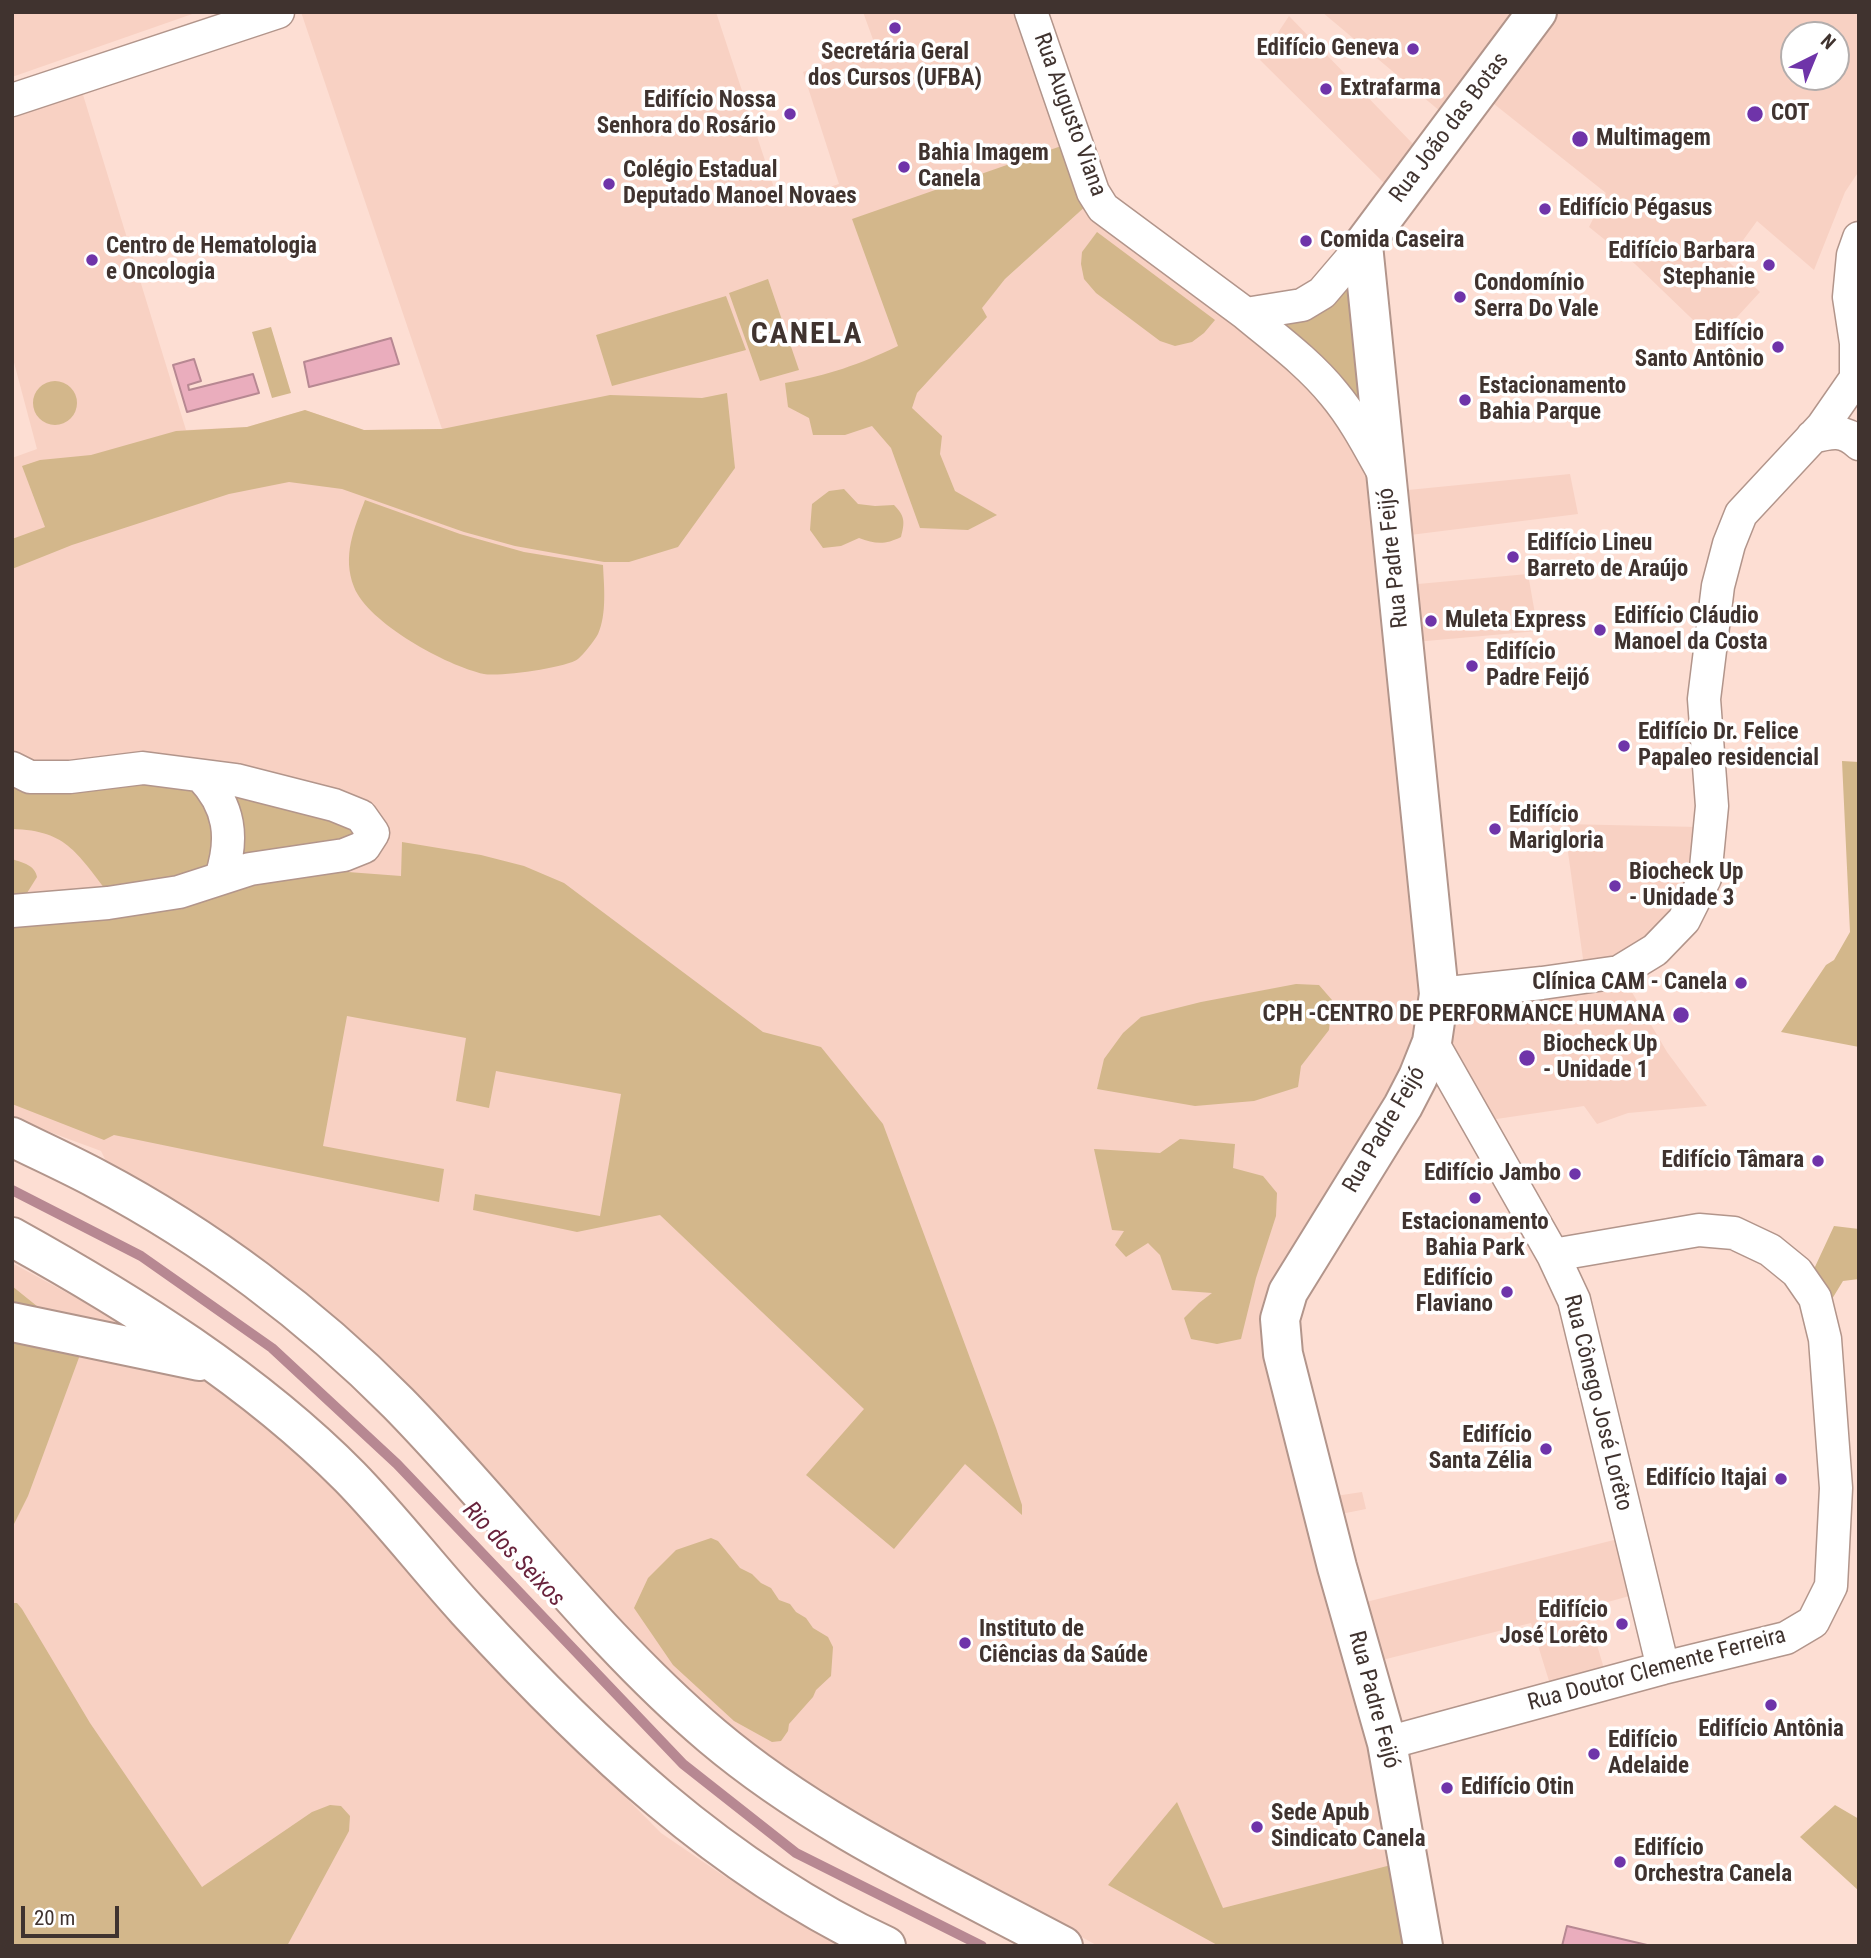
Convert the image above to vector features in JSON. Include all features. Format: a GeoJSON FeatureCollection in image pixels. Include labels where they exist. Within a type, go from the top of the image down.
{"type":"FeatureCollection","features":[{"type":"Feature","properties":{"kind":"main road","name":"Rua João das Botas"},"geometry":{"type":"LineString","coordinates":[[1363,245],[1537,12]]}},
{"type":"Feature","properties":{"kind":"main road","name":"Rua Padre Feijó"},"geometry":{"type":"LineString","coordinates":[[1363,245],[1440,994],[1432,1042],[1418,1077],[1403,1106],[1288,1292],[1280,1319],[1283,1354],[1289,1380],[1337,1567],[1387,1743],[1423,1946]]}},
{"type":"Feature","properties":{"kind":"main road"},"geometry":{"type":"LineString","coordinates":[[12,1138],[99,1180],[182,1229],[258,1281],[323,1333],[406,1411],[583,1610],[645,1674],[711,1735],[772,1783],[845,1829],[1063,1946]]}},
{"type":"Feature","properties":{"kind":"main road"},"geometry":{"type":"LineString","coordinates":[[12,1237],[136,1310],[289,1421],[350,1478],[467,1610],[557,1704],[627,1771],[699,1831],[772,1882],[858,1933],[886,1946]]}},
{"type":"Feature","properties":{"kind":"main road"},"geometry":{"type":"LineString","coordinates":[[12,1322],[215,1365]]}},
{"type":"Feature","properties":{"kind":"street"},"geometry":{"type":"LineString","coordinates":[[12,100],[278,12]]}},
{"type":"Feature","properties":{"kind":"street","name":"Rua Augusto Viana"},"geometry":{"type":"LineString","coordinates":[[1031,12],[1093,192],[1103,208],[1292,351],[1334,393],[1356,424],[1386,478]]}},
{"type":"Feature","properties":{"kind":"street"},"geometry":{"type":"LineString","coordinates":[[1440,994],[1619,972],[1655,950],[1684,920],[1706,878],[1712,806],[1704,699],[1718,586],[1729,544],[1741,514],[1857,385],[1856,343],[1849,297],[1853,255],[1859,238]]}},
{"type":"Feature","properties":{"kind":"street"},"geometry":{"type":"LineString","coordinates":[[1246,314],[1302,304],[1322,293],[1363,245]]}},
{"type":"Feature","properties":{"kind":"street"},"geometry":{"type":"LineString","coordinates":[[1812,437],[1837,432],[1853,438],[1859,444]]}},
{"type":"Feature","properties":{"kind":"street"},"geometry":{"type":"LineString","coordinates":[[12,768],[30,776],[71,777],[143,768],[236,780],[334,805],[361,816],[373,833],[365,848],[344,855],[233,865],[179,892],[108,903],[12,911]]}},
{"type":"Feature","properties":{"kind":"street"},"geometry":{"type":"LineString","coordinates":[[201,776],[223,808],[228,824],[233,865]]}},
{"type":"Feature","properties":{"kind":"street","name":"Rua Cônego José Lorêto"},"geometry":{"type":"LineString","coordinates":[[1432,1042],[1553,1255],[1574,1300],[1663,1668]]}},
{"type":"Feature","properties":{"kind":"street","name":"Rua Doutor Clemente Ferreira"},"geometry":{"type":"LineString","coordinates":[[1387,1743],[1663,1668],[1786,1638],[1813,1622],[1831,1586],[1836,1488],[1825,1339],[1815,1298],[1797,1272],[1770,1250],[1734,1233],[1699,1230],[1553,1255]]}},
{"type":"Feature","properties":{"kind":"shaded area"},"geometry":{"type":"Polygon","coordinates":[[[12,12],[198,12],[12,77],[12,12]]]}},
{"type":"Feature","properties":{"kind":"shaded area"},"geometry":{"type":"Polygon","coordinates":[[[301,12],[716,12],[779,203],[839,184],[803,72],[875,45],[863,12],[1023,12],[1067,144],[981,308],[1005,279],[1087,205],[1317,389],[1373,483],[1426,1038],[1281,1290],[1417,1946],[1098,1946],[860,1815],[776,1764],[699,1703],[576,1583],[107,1163],[101,1151],[12,1118],[12,458],[37,449],[12,355],[12,108],[80,85],[186,430],[247,427],[305,410],[364,430],[442,429],[301,12]]]}},
{"type":"Feature","properties":{"kind":"shaded area"},"geometry":{"type":"Polygon","coordinates":[[[1322,12],[1516,12],[1441,112],[1322,12]]]}},
{"type":"Feature","properties":{"kind":"shaded area"},"geometry":{"type":"Polygon","coordinates":[[[1553,12],[1859,12],[1859,171],[1845,192],[1814,270],[1757,221],[1728,261],[1760,292],[1715,341],[1635,264],[1589,227],[1606,193],[1489,100],[1553,12]]]}},
{"type":"Feature","properties":{"kind":"shaded area","name":"Extrafarma"},"geometry":{"type":"Polygon","coordinates":[[[1289,16],[1415,146],[1387,186],[1260,60],[1289,16]]]}},
{"type":"Feature","properties":{"kind":"shaded area"},"geometry":{"type":"Polygon","coordinates":[[[1067,144],[1087,205],[1005,279],[982,308],[987,317],[917,393],[912,408],[942,436],[940,454],[955,491],[997,515],[968,530],[920,528],[891,448],[872,426],[845,435],[813,435],[809,418],[788,407],[785,383],[843,369],[898,346],[852,219],[1067,144]]]}},
{"type":"Feature","properties":{"kind":"shaded area"},"geometry":{"type":"Polygon","coordinates":[[[1097,232],[1215,320],[1192,342],[1175,346],[1160,341],[1096,293],[1084,279],[1082,252],[1097,232]]]}},
{"type":"Feature","properties":{"kind":"shaded area"},"geometry":{"type":"Polygon","coordinates":[[[1357,261],[1377,453],[1257,317],[1357,261]]]}},
{"type":"Feature","properties":{"kind":"shaded area"},"geometry":{"type":"Polygon","coordinates":[[[768,279],[799,370],[760,381],[729,293],[768,279]]]}},
{"type":"Feature","properties":{"kind":"shaded area"},"geometry":{"type":"Polygon","coordinates":[[[726,296],[746,350],[612,386],[596,335],[726,296]]]}},
{"type":"Feature","properties":{"kind":"shaded area"},"geometry":{"type":"Polygon","coordinates":[[[271,327],[291,393],[272,398],[252,332],[271,327]]]}},
{"type":"Feature","properties":{"kind":"shaded area"},"geometry":{"type":"Polygon","coordinates":[[[391,338],[399,364],[309,387],[304,362],[391,338]]]}},
{"type":"Feature","properties":{"kind":"shaded area"},"geometry":{"type":"Polygon","coordinates":[[[194,359],[201,381],[188,385],[189,390],[253,374],[259,393],[187,412],[173,365],[194,359]]]}},
{"type":"Feature","properties":{"kind":"shaded area"},"geometry":{"type":"Polygon","coordinates":[[[55,381],[71,387],[77,403],[71,419],[55,425],[39,419],[33,403],[39,387],[55,381]]]}},
{"type":"Feature","properties":{"kind":"shaded area"},"geometry":{"type":"Polygon","coordinates":[[[727,393],[735,468],[678,547],[629,562],[604,562],[515,546],[464,532],[342,489],[289,482],[229,494],[72,545],[12,569],[12,539],[45,527],[22,466],[40,460],[91,455],[176,431],[247,427],[305,410],[364,430],[442,429],[610,395],[702,398],[727,393]]]}},
{"type":"Feature","properties":{"kind":"shaded area"},"geometry":{"type":"Polygon","coordinates":[[[1570,474],[1578,514],[1402,536],[1398,491],[1570,474]]]}},
{"type":"Feature","properties":{"kind":"shaded area"},"geometry":{"type":"Polygon","coordinates":[[[844,489],[858,504],[894,505],[903,520],[901,537],[880,543],[859,538],[841,546],[823,548],[810,530],[812,504],[829,491],[844,489]]]}},
{"type":"Feature","properties":{"kind":"shaded area"},"geometry":{"type":"Polygon","coordinates":[[[365,500],[460,534],[524,552],[603,565],[604,609],[598,634],[583,654],[571,662],[503,674],[484,674],[468,669],[410,641],[375,615],[354,587],[349,553],[365,500]]]}},
{"type":"Feature","properties":{"kind":"shaded area"},"geometry":{"type":"Polygon","coordinates":[[[1528,574],[1538,631],[1415,642],[1407,585],[1528,574]]]}},
{"type":"Feature","properties":{"kind":"shaded area"},"geometry":{"type":"Polygon","coordinates":[[[1842,761],[1859,762],[1859,1047],[1781,1032],[1826,965],[1834,960],[1850,932],[1842,761]]]}},
{"type":"Feature","properties":{"kind":"shaded area"},"geometry":{"type":"Polygon","coordinates":[[[12,774],[92,782],[204,786],[219,865],[111,896],[80,857],[60,840],[47,834],[12,829],[12,774]]]}},
{"type":"Feature","properties":{"kind":"shaded area"},"geometry":{"type":"Polygon","coordinates":[[[216,782],[332,811],[364,836],[241,857],[216,782]]]}},
{"type":"Feature","properties":{"kind":"shaded area"},"geometry":{"type":"Polygon","coordinates":[[[1564,824],[1698,827],[1692,863],[1672,912],[1642,947],[1585,973],[1564,824]]]}},
{"type":"Feature","properties":{"kind":"shaded area"},"geometry":{"type":"Polygon","coordinates":[[[402,842],[481,855],[524,866],[564,883],[763,1032],[821,1047],[883,1124],[996,1428],[1022,1505],[1022,1515],[965,1464],[894,1549],[806,1475],[864,1409],[660,1215],[577,1232],[473,1210],[475,1194],[600,1216],[621,1094],[496,1071],[489,1108],[456,1101],[466,1038],[347,1016],[323,1146],[444,1169],[439,1202],[114,1135],[104,1140],[12,1104],[12,921],[308,869],[401,876],[402,842]]]}},
{"type":"Feature","properties":{"kind":"shaded area"},"geometry":{"type":"Polygon","coordinates":[[[12,859],[31,867],[37,877],[22,901],[12,902],[12,859]]]}},
{"type":"Feature","properties":{"kind":"shaded area"},"geometry":{"type":"Polygon","coordinates":[[[1623,977],[1667,1052],[1707,1106],[1628,1113],[1597,1124],[1584,1106],[1483,1121],[1477,1112],[1442,1019],[1443,998],[1623,977]]]}},
{"type":"Feature","properties":{"kind":"shaded area"},"geometry":{"type":"Polygon","coordinates":[[[1296,984],[1319,985],[1332,1000],[1329,1030],[1301,1066],[1298,1087],[1254,1101],[1195,1106],[1097,1089],[1104,1059],[1123,1033],[1141,1017],[1201,1002],[1296,984]]]}},
{"type":"Feature","properties":{"kind":"shaded area"},"geometry":{"type":"Polygon","coordinates":[[[1180,1139],[1235,1144],[1233,1168],[1263,1176],[1277,1193],[1276,1216],[1256,1278],[1241,1339],[1217,1344],[1191,1339],[1184,1318],[1212,1293],[1172,1290],[1160,1255],[1148,1243],[1126,1257],[1115,1245],[1124,1231],[1112,1230],[1094,1149],[1160,1153],[1180,1139]]]}},
{"type":"Feature","properties":{"kind":"shaded area"},"geometry":{"type":"Polygon","coordinates":[[[1834,1226],[1859,1229],[1859,1279],[1843,1281],[1821,1317],[1807,1284],[1834,1226]]]}},
{"type":"Feature","properties":{"kind":"shaded area"},"geometry":{"type":"Polygon","coordinates":[[[12,1263],[143,1334],[278,1433],[387,1543],[451,1621],[661,1833],[724,1876],[841,1946],[12,1946],[12,1263]]]}},
{"type":"Feature","properties":{"kind":"shaded area"},"geometry":{"type":"Polygon","coordinates":[[[12,1286],[84,1344],[28,1496],[12,1528],[12,1286]]]}},
{"type":"Feature","properties":{"kind":"shaded area"},"geometry":{"type":"Polygon","coordinates":[[[1362,1492],[1366,1509],[1326,1517],[1322,1498],[1362,1492]]]}},
{"type":"Feature","properties":{"kind":"shaded area"},"geometry":{"type":"Polygon","coordinates":[[[1630,1536],[1644,1592],[1586,1608],[1608,1682],[1554,1697],[1531,1623],[1366,1664],[1350,1606],[1630,1536]]]}},
{"type":"Feature","properties":{"kind":"shaded area"},"geometry":{"type":"Polygon","coordinates":[[[711,1538],[718,1541],[740,1568],[771,1588],[779,1600],[790,1604],[813,1628],[828,1637],[833,1647],[831,1676],[789,1724],[781,1741],[772,1742],[734,1721],[673,1665],[634,1608],[648,1578],[676,1550],[711,1538]]]}},
{"type":"Feature","properties":{"kind":"shaded area"},"geometry":{"type":"Polygon","coordinates":[[[12,1603],[17,1603],[22,1609],[90,1723],[202,1887],[312,1812],[330,1805],[341,1806],[350,1816],[349,1831],[287,1946],[12,1946],[12,1603]]]}},
{"type":"Feature","properties":{"kind":"shaded area"},"geometry":{"type":"Polygon","coordinates":[[[1177,1802],[1223,1908],[1395,1864],[1410,1946],[1219,1946],[1108,1885],[1177,1802]]]}},
{"type":"Feature","properties":{"kind":"shaded area"},"geometry":{"type":"Polygon","coordinates":[[[1835,1805],[1859,1819],[1859,1891],[1800,1837],[1835,1805]]]}},
{"type":"Feature","properties":{"kind":"shaded area"},"geometry":{"type":"Polygon","coordinates":[[[1567,1926],[1647,1945],[1647,1946],[1562,1946],[1567,1926]]]}},
{"type":"Feature","properties":{"kind":"waterway","name":"Rio dos Seixos"},"geometry":{"type":"LineString","coordinates":[[12,1190],[141,1256],[272,1348],[397,1464],[683,1764],[796,1853],[982,1946]]}},
{"type":"Feature","properties":{"kind":"place","name":"Secretária Geral dos Cursos (UFBA)"},"geometry":{"type":"Point","coordinates":[895,28]}},
{"type":"Feature","properties":{"kind":"place","name":"Edifício Geneva"},"geometry":{"type":"Point","coordinates":[1413,49]}},
{"type":"Feature","properties":{"kind":"place","name":"Extrafarma"},"geometry":{"type":"Point","coordinates":[1326,89]}},
{"type":"Feature","properties":{"kind":"place","name":"Edifício Nossa Senhora do Rosário"},"geometry":{"type":"Point","coordinates":[790,114]}},
{"type":"Feature","properties":{"kind":"place","name":"COT"},"geometry":{"type":"Point","coordinates":[1755,114]}},
{"type":"Feature","properties":{"kind":"place","name":"Multimagem"},"geometry":{"type":"Point","coordinates":[1580,139]}},
{"type":"Feature","properties":{"kind":"place","name":"Bahia Imagem Canela"},"geometry":{"type":"Point","coordinates":[904,167]}},
{"type":"Feature","properties":{"kind":"place","name":"Colégio Estadual Deputado Manoel Novaes"},"geometry":{"type":"Point","coordinates":[609,184]}},
{"type":"Feature","properties":{"kind":"place","name":"Edifício Pégasus"},"geometry":{"type":"Point","coordinates":[1545,209]}},
{"type":"Feature","properties":{"kind":"place","name":"Comida Caseira"},"geometry":{"type":"Point","coordinates":[1306,241]}},
{"type":"Feature","properties":{"kind":"place","name":"Centro de Hematologia e Oncologia"},"geometry":{"type":"Point","coordinates":[92,260]}},
{"type":"Feature","properties":{"kind":"place","name":"Edifício Barbara Stephanie"},"geometry":{"type":"Point","coordinates":[1769,265]}},
{"type":"Feature","properties":{"kind":"place","name":"Condomínio Serra Do Vale"},"geometry":{"type":"Point","coordinates":[1460,297]}},
{"type":"Feature","properties":{"kind":"place","name":"Edifício Santo Antônio"},"geometry":{"type":"Point","coordinates":[1778,347]}},
{"type":"Feature","properties":{"kind":"place","name":"Estacionamento Bahia Parque"},"geometry":{"type":"Point","coordinates":[1465,400]}},
{"type":"Feature","properties":{"kind":"place","name":"Edifício Lineu Barreto de Araújo"},"geometry":{"type":"Point","coordinates":[1513,557]}},
{"type":"Feature","properties":{"kind":"place","name":"Muleta Express"},"geometry":{"type":"Point","coordinates":[1431,621]}},
{"type":"Feature","properties":{"kind":"place","name":"Edifício Cláudio Manoel da Costa"},"geometry":{"type":"Point","coordinates":[1600,630]}},
{"type":"Feature","properties":{"kind":"place","name":"Edifício Padre Feijó"},"geometry":{"type":"Point","coordinates":[1472,666]}},
{"type":"Feature","properties":{"kind":"place","name":"Edifício Dr. Felice Papaleo residencial"},"geometry":{"type":"Point","coordinates":[1624,746]}},
{"type":"Feature","properties":{"kind":"place","name":"Edifício Marigloria"},"geometry":{"type":"Point","coordinates":[1495,829]}},
{"type":"Feature","properties":{"kind":"place","name":"Biocheck Up - Unidade 3"},"geometry":{"type":"Point","coordinates":[1615,886]}},
{"type":"Feature","properties":{"kind":"place","name":"Clínica CAM - Canela"},"geometry":{"type":"Point","coordinates":[1741,983]}},
{"type":"Feature","properties":{"kind":"place","name":"CPH -CENTRO DE PERFORMANCE HUMANA"},"geometry":{"type":"Point","coordinates":[1681,1015]}},
{"type":"Feature","properties":{"kind":"place","name":"Biocheck Up - Unidade 1"},"geometry":{"type":"Point","coordinates":[1527,1058]}},
{"type":"Feature","properties":{"kind":"place","name":"Edifício Tâmara"},"geometry":{"type":"Point","coordinates":[1818,1161]}},
{"type":"Feature","properties":{"kind":"place","name":"Edifício Jambo"},"geometry":{"type":"Point","coordinates":[1575,1174]}},
{"type":"Feature","properties":{"kind":"place","name":"Estacionamento Bahia Park"},"geometry":{"type":"Point","coordinates":[1475,1198]}},
{"type":"Feature","properties":{"kind":"place","name":"Edifício Flaviano"},"geometry":{"type":"Point","coordinates":[1507,1292]}},
{"type":"Feature","properties":{"kind":"place","name":"Edifício Santa Zélia"},"geometry":{"type":"Point","coordinates":[1546,1449]}},
{"type":"Feature","properties":{"kind":"place","name":"Edifício Itajai"},"geometry":{"type":"Point","coordinates":[1781,1479]}},
{"type":"Feature","properties":{"kind":"place","name":"Edifício José Lorêto"},"geometry":{"type":"Point","coordinates":[1622,1624]}},
{"type":"Feature","properties":{"kind":"place","name":"Instituto de Ciências da Saúde"},"geometry":{"type":"Point","coordinates":[965,1643]}},
{"type":"Feature","properties":{"kind":"place","name":"Edifício Antônia"},"geometry":{"type":"Point","coordinates":[1771,1705]}},
{"type":"Feature","properties":{"kind":"place","name":"Edifício Adelaide"},"geometry":{"type":"Point","coordinates":[1594,1754]}},
{"type":"Feature","properties":{"kind":"place","name":"Edifício Otin"},"geometry":{"type":"Point","coordinates":[1447,1788]}},
{"type":"Feature","properties":{"kind":"place","name":"Sede Apub Sindicato Canela"},"geometry":{"type":"Point","coordinates":[1257,1827]}},
{"type":"Feature","properties":{"kind":"place","name":"Edifício Orchestra Canela"},"geometry":{"type":"Point","coordinates":[1620,1862]}},
{"type":"Feature","properties":{"kind":"district","name":"CANELA"},"geometry":{"type":"Point","coordinates":[807,335]}}]}
